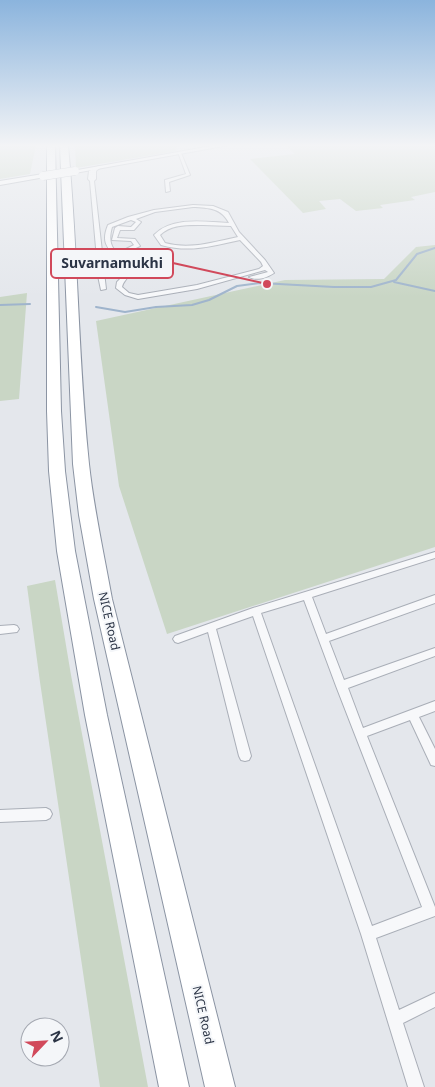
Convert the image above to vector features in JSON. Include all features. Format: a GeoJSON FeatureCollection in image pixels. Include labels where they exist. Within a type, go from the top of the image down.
{"type":"FeatureCollection","features":[{"type":"Feature","properties":{"kind":"highway"},"geometry":{"type":"LineString","coordinates":[[52,196],[54,411],[57,471],[65,541],[77,617],[96,715],[174,1087]]}},
{"type":"Feature","properties":{"kind":"highway","name":"NICE Road"},"geometry":{"type":"LineString","coordinates":[[66,196],[77,414],[88,519],[103,599],[220,1087]]}},
{"type":"Feature","properties":{"kind":"street"},"geometry":{"type":"LineString","coordinates":[[93,196],[103,289]]}},
{"type":"Feature","properties":{"kind":"street"},"geometry":{"type":"LineString","coordinates":[[211,207],[226,213],[241,238],[263,261],[271,273],[264,276],[233,278],[138,298],[127,294],[119,288],[120,282],[127,275],[127,270],[110,250],[107,241],[110,226],[130,218],[154,211],[175,208],[211,207]]}},
{"type":"Feature","properties":{"kind":"street"},"geometry":{"type":"LineString","coordinates":[[114,239],[118,228],[132,229],[139,222],[130,218]]}},
{"type":"Feature","properties":{"kind":"street"},"geometry":{"type":"LineString","coordinates":[[232,225],[177,225],[162,229],[157,235],[163,244],[184,249],[214,245],[241,238]]}},
{"type":"Feature","properties":{"kind":"street"},"geometry":{"type":"LineString","coordinates":[[100,268],[114,270],[117,267],[127,270],[160,268],[165,262],[154,257],[135,261],[122,252],[137,246],[133,240],[114,239]]}},
{"type":"Feature","properties":{"kind":"street"},"geometry":{"type":"LineString","coordinates":[[114,239],[113,241],[127,241],[130,246]]}},
{"type":"Feature","properties":{"kind":"street"},"geometry":{"type":"LineString","coordinates":[[146,258],[156,261]]}},
{"type":"Feature","properties":{"kind":"street"},"geometry":{"type":"LineString","coordinates":[[178,639],[256,611],[435,555]]}},
{"type":"Feature","properties":{"kind":"street"},"geometry":{"type":"LineString","coordinates":[[307,595],[360,734],[432,910],[368,934]]}},
{"type":"Feature","properties":{"kind":"street"},"geometry":{"type":"LineString","coordinates":[[323,639],[435,599]]}},
{"type":"Feature","properties":{"kind":"street"},"geometry":{"type":"LineString","coordinates":[[256,611],[368,934],[416,1087]]}},
{"type":"Feature","properties":{"kind":"street"},"geometry":{"type":"LineString","coordinates":[[211,627],[245,756]]}},
{"type":"Feature","properties":{"kind":"street"},"geometry":{"type":"LineString","coordinates":[[0,630],[14,629]]}},
{"type":"Feature","properties":{"kind":"street"},"geometry":{"type":"LineString","coordinates":[[341,686],[435,652]]}},
{"type":"Feature","properties":{"kind":"street"},"geometry":{"type":"LineString","coordinates":[[360,734],[435,706]]}},
{"type":"Feature","properties":{"kind":"street"},"geometry":{"type":"LineString","coordinates":[[413,714],[435,761]]}},
{"type":"Feature","properties":{"kind":"street"},"geometry":{"type":"LineString","coordinates":[[0,816],[46,814]]}},
{"type":"Feature","properties":{"kind":"street"},"geometry":{"type":"LineString","coordinates":[[395,1019],[435,1000]]}},
{"type":"Feature","properties":{"kind":"green space"},"geometry":{"type":"Polygon","coordinates":[[[286,196],[417,196],[411,197],[415,200],[380,205],[383,208],[356,211],[340,199],[319,201],[326,209],[303,213],[286,196]]]}},
{"type":"Feature","properties":{"kind":"green space"},"geometry":{"type":"Polygon","coordinates":[[[435,245],[435,547],[167,634],[119,486],[96,321],[285,280],[384,279],[416,247],[435,245]]]}},
{"type":"Feature","properties":{"kind":"green space"},"geometry":{"type":"Polygon","coordinates":[[[27,293],[19,399],[0,401],[0,297],[27,293]]]}},
{"type":"Feature","properties":{"kind":"green space"},"geometry":{"type":"Polygon","coordinates":[[[55,580],[148,1087],[100,1087],[27,586],[55,580]]]}},
{"type":"Feature","properties":{"kind":"waterway"},"geometry":{"type":"LineString","coordinates":[[96,307],[125,312],[156,307],[192,305],[209,300],[237,286],[260,283],[371,287],[396,280],[417,254],[435,248]]}},
{"type":"Feature","properties":{"kind":"waterway"},"geometry":{"type":"LineString","coordinates":[[394,282],[435,291]]}},
{"type":"Feature","properties":{"kind":"waterway"},"geometry":{"type":"LineString","coordinates":[[0,305],[30,304]]}},
{"type":"Feature","properties":{"kind":"place","name":"Suvarnamukhi"},"geometry":{"type":"Point","coordinates":[267,284]}}]}
